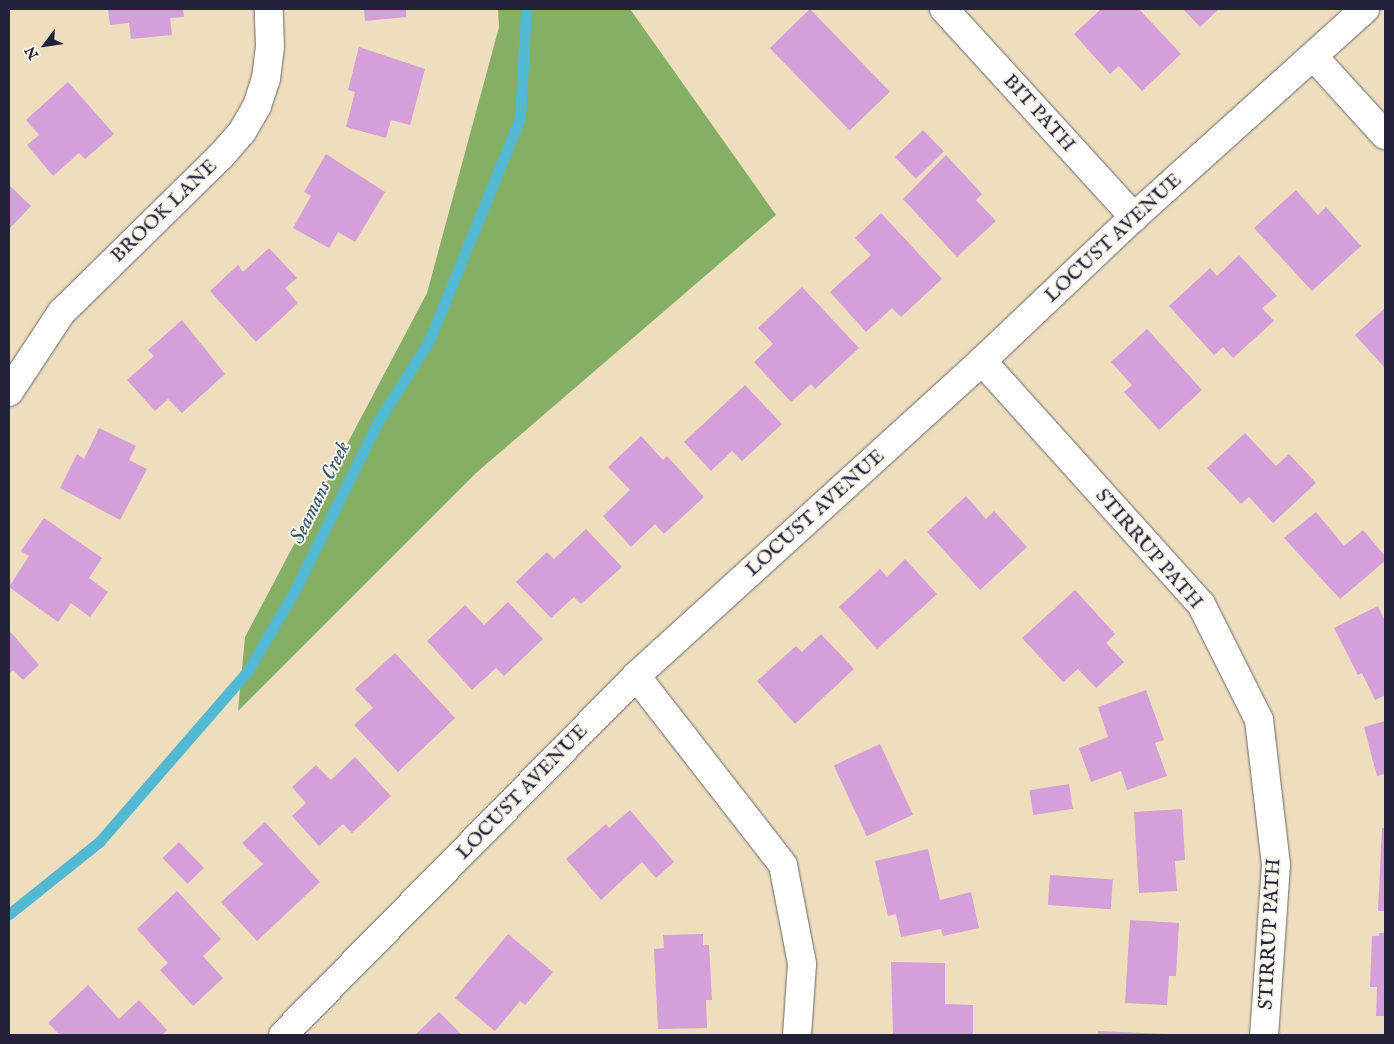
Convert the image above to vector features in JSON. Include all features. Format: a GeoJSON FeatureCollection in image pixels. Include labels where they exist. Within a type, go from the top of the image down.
{"type":"FeatureCollection","features":[{"type":"Feature","properties":{"kind":"street","name":"BROOK LANE"},"geometry":{"type":"LineString","coordinates":[[9,392],[61,313],[221,156],[242,132],[257,106],[266,79],[270,47],[269,9]]}},
{"type":"Feature","properties":{"kind":"street","name":"BIT PATH"},"geometry":{"type":"LineString","coordinates":[[944,9],[1134,216]]}},
{"type":"Feature","properties":{"kind":"street","name":"LOCUST AVENUE"},"geometry":{"type":"LineString","coordinates":[[283,1035],[636,676],[982,361],[1134,216],[1365,9]]}},
{"type":"Feature","properties":{"kind":"street"},"geometry":{"type":"LineString","coordinates":[[1313,56],[1385,134]]}},
{"type":"Feature","properties":{"kind":"street","name":"STIRRUP PATH"},"geometry":{"type":"LineString","coordinates":[[982,361],[1201,604],[1259,720],[1276,865],[1264,1035]]}},
{"type":"Feature","properties":{"kind":"street"},"geometry":{"type":"LineString","coordinates":[[636,676],[784,865],[802,964],[797,1035]]}},
{"type":"Feature","properties":{"kind":"green space"},"geometry":{"type":"Polygon","coordinates":[[[498,9],[630,9],[776,215],[476,473],[238,711],[245,637],[427,293],[499,27],[498,9]]]}},
{"type":"Feature","properties":{"kind":"building"},"geometry":{"type":"Polygon","coordinates":[[[108,9],[183,9],[184,17],[170,18],[172,35],[131,39],[129,23],[110,25],[108,9]]]}},
{"type":"Feature","properties":{"kind":"building"},"geometry":{"type":"Polygon","coordinates":[[[364,9],[406,9],[406,17],[365,21],[364,9]]]}},
{"type":"Feature","properties":{"kind":"building"},"geometry":{"type":"Polygon","coordinates":[[[810,9],[890,92],[850,131],[770,48],[810,9]]]}},
{"type":"Feature","properties":{"kind":"building"},"geometry":{"type":"Polygon","coordinates":[[[1101,9],[1139,9],[1181,54],[1142,91],[1119,66],[1110,74],[1074,34],[1101,9]]]}},
{"type":"Feature","properties":{"kind":"building"},"geometry":{"type":"Polygon","coordinates":[[[1183,9],[1219,9],[1200,27],[1183,9]]]}},
{"type":"Feature","properties":{"kind":"building"},"geometry":{"type":"Polygon","coordinates":[[[359,47],[425,69],[410,125],[391,120],[386,138],[346,127],[355,92],[348,90],[359,47]]]}},
{"type":"Feature","properties":{"kind":"building"},"geometry":{"type":"Polygon","coordinates":[[[68,82],[114,134],[85,159],[79,153],[53,176],[27,145],[39,135],[26,120],[68,82]]]}},
{"type":"Feature","properties":{"kind":"building"},"geometry":{"type":"Polygon","coordinates":[[[923,130],[944,152],[916,179],[895,157],[923,130]]]}},
{"type":"Feature","properties":{"kind":"building"},"geometry":{"type":"Polygon","coordinates":[[[326,154],[385,192],[355,242],[338,232],[329,248],[293,228],[311,196],[304,192],[326,154]]]}},
{"type":"Feature","properties":{"kind":"building"},"geometry":{"type":"Polygon","coordinates":[[[946,155],[982,194],[976,200],[996,221],[957,257],[903,199],[946,155]]]}},
{"type":"Feature","properties":{"kind":"building"},"geometry":{"type":"Polygon","coordinates":[[[9,185],[31,206],[9,229],[9,185]]]}},
{"type":"Feature","properties":{"kind":"building"},"geometry":{"type":"Polygon","coordinates":[[[1296,190],[1318,215],[1326,207],[1361,246],[1312,291],[1254,228],[1296,190]]]}},
{"type":"Feature","properties":{"kind":"building"},"geometry":{"type":"Polygon","coordinates":[[[881,213],[942,279],[901,317],[892,308],[866,332],[830,292],[871,255],[855,238],[881,213]]]}},
{"type":"Feature","properties":{"kind":"building"},"geometry":{"type":"Polygon","coordinates":[[[269,248],[297,278],[285,288],[298,303],[256,342],[210,291],[238,265],[243,272],[269,248]]]}},
{"type":"Feature","properties":{"kind":"building"},"geometry":{"type":"Polygon","coordinates":[[[1239,255],[1277,296],[1262,308],[1274,321],[1233,358],[1223,347],[1214,355],[1169,306],[1210,268],[1217,276],[1239,255]]]}},
{"type":"Feature","properties":{"kind":"building"},"geometry":{"type":"Polygon","coordinates":[[[802,287],[859,348],[815,389],[811,384],[791,402],[754,362],[773,344],[758,328],[802,287]]]}},
{"type":"Feature","properties":{"kind":"building"},"geometry":{"type":"Polygon","coordinates":[[[1385,308],[1385,368],[1355,335],[1385,308]]]}},
{"type":"Feature","properties":{"kind":"building"},"geometry":{"type":"Polygon","coordinates":[[[182,320],[225,374],[182,413],[168,399],[155,411],[127,380],[154,356],[148,350],[182,320]]]}},
{"type":"Feature","properties":{"kind":"building"},"geometry":{"type":"Polygon","coordinates":[[[1147,329],[1202,390],[1159,430],[1124,392],[1132,385],[1111,362],[1147,329]]]}},
{"type":"Feature","properties":{"kind":"building"},"geometry":{"type":"Polygon","coordinates":[[[745,385],[782,424],[742,461],[732,451],[711,471],[684,442],[745,385]]]}},
{"type":"Feature","properties":{"kind":"building"},"geometry":{"type":"Polygon","coordinates":[[[99,428],[136,446],[129,460],[147,469],[120,520],[60,488],[77,454],[84,459],[99,428]]]}},
{"type":"Feature","properties":{"kind":"building"},"geometry":{"type":"Polygon","coordinates":[[[1245,433],[1276,466],[1289,454],[1316,483],[1273,523],[1249,497],[1241,504],[1207,468],[1245,433]]]}},
{"type":"Feature","properties":{"kind":"building"},"geometry":{"type":"Polygon","coordinates":[[[641,436],[663,460],[667,456],[704,497],[664,534],[655,524],[631,547],[603,516],[630,490],[608,467],[641,436]]]}},
{"type":"Feature","properties":{"kind":"building"},"geometry":{"type":"Polygon","coordinates":[[[966,496],[986,519],[994,511],[1027,547],[980,590],[927,532],[966,496]]]}},
{"type":"Feature","properties":{"kind":"building"},"geometry":{"type":"Polygon","coordinates":[[[1316,512],[1344,546],[1363,530],[1385,556],[1385,561],[1340,599],[1284,538],[1316,512]]]}},
{"type":"Feature","properties":{"kind":"building"},"geometry":{"type":"Polygon","coordinates":[[[44,518],[102,558],[89,578],[108,592],[90,617],[71,603],[58,622],[9,587],[29,556],[21,551],[44,518]]]}},
{"type":"Feature","properties":{"kind":"building"},"geometry":{"type":"Polygon","coordinates":[[[586,529],[622,567],[581,604],[574,597],[551,618],[516,582],[547,552],[554,559],[586,529]]]}},
{"type":"Feature","properties":{"kind":"building"},"geometry":{"type":"Polygon","coordinates":[[[905,559],[937,594],[877,649],[839,607],[880,569],[887,577],[905,559]]]}},
{"type":"Feature","properties":{"kind":"building"},"geometry":{"type":"Polygon","coordinates":[[[1075,590],[1115,634],[1106,643],[1124,662],[1096,688],[1078,669],[1063,682],[1022,638],[1075,590]]]}},
{"type":"Feature","properties":{"kind":"building"},"geometry":{"type":"Polygon","coordinates":[[[508,602],[543,639],[504,676],[496,668],[472,690],[427,641],[465,605],[484,625],[508,602]]]}},
{"type":"Feature","properties":{"kind":"building"},"geometry":{"type":"Polygon","coordinates":[[[1378,606],[1385,621],[1385,695],[1375,700],[1362,673],[1358,675],[1334,628],[1378,606]]]}},
{"type":"Feature","properties":{"kind":"building"},"geometry":{"type":"Polygon","coordinates":[[[9,630],[39,665],[23,680],[13,670],[9,674],[9,630]]]}},
{"type":"Feature","properties":{"kind":"building"},"geometry":{"type":"Polygon","coordinates":[[[821,634],[854,669],[795,724],[757,681],[796,646],[802,652],[821,634]]]}},
{"type":"Feature","properties":{"kind":"building"},"geometry":{"type":"Polygon","coordinates":[[[395,653],[455,718],[398,772],[354,725],[373,708],[355,689],[395,653]]]}},
{"type":"Feature","properties":{"kind":"building"},"geometry":{"type":"Polygon","coordinates":[[[1146,690],[1164,740],[1155,743],[1167,776],[1127,790],[1121,771],[1091,782],[1079,748],[1108,737],[1098,707],[1146,690]]]}},
{"type":"Feature","properties":{"kind":"building"},"geometry":{"type":"Polygon","coordinates":[[[1385,721],[1385,774],[1377,776],[1364,727],[1385,721]]]}},
{"type":"Feature","properties":{"kind":"building"},"geometry":{"type":"Polygon","coordinates":[[[880,744],[913,815],[867,836],[834,766],[880,744]]]}},
{"type":"Feature","properties":{"kind":"building"},"geometry":{"type":"Polygon","coordinates":[[[355,757],[391,796],[352,833],[343,824],[319,846],[292,816],[306,803],[292,787],[316,765],[331,780],[355,757]]]}},
{"type":"Feature","properties":{"kind":"building"},"geometry":{"type":"Polygon","coordinates":[[[1069,784],[1073,809],[1033,815],[1029,790],[1069,784]]]}},
{"type":"Feature","properties":{"kind":"building"},"geometry":{"type":"Polygon","coordinates":[[[1182,809],[1185,860],[1175,861],[1177,891],[1139,893],[1134,812],[1182,809]]]}},
{"type":"Feature","properties":{"kind":"building"},"geometry":{"type":"Polygon","coordinates":[[[630,810],[674,862],[656,878],[642,862],[601,900],[566,859],[606,824],[609,828],[630,810]]]}},
{"type":"Feature","properties":{"kind":"building"},"geometry":{"type":"Polygon","coordinates":[[[265,822],[320,882],[257,941],[221,902],[263,864],[242,843],[265,822]]]}},
{"type":"Feature","properties":{"kind":"building"},"geometry":{"type":"Polygon","coordinates":[[[1382,828],[1385,828],[1385,911],[1378,911],[1382,828]]]}},
{"type":"Feature","properties":{"kind":"building"},"geometry":{"type":"Polygon","coordinates":[[[179,842],[204,868],[187,884],[162,858],[179,842]]]}},
{"type":"Feature","properties":{"kind":"building"},"geometry":{"type":"Polygon","coordinates":[[[928,849],[940,900],[971,892],[979,928],[943,936],[941,929],[901,937],[896,914],[888,916],[875,861],[928,849]]]}},
{"type":"Feature","properties":{"kind":"building"},"geometry":{"type":"Polygon","coordinates":[[[1050,875],[1113,879],[1111,909],[1048,905],[1050,875]]]}},
{"type":"Feature","properties":{"kind":"building"},"geometry":{"type":"Polygon","coordinates":[[[177,891],[221,939],[203,956],[223,978],[193,1006],[160,970],[168,963],[137,929],[177,891]]]}},
{"type":"Feature","properties":{"kind":"building"},"geometry":{"type":"Polygon","coordinates":[[[1130,920],[1179,923],[1176,976],[1169,976],[1167,1005],[1125,1003],[1130,920]]]}},
{"type":"Feature","properties":{"kind":"building"},"geometry":{"type":"Polygon","coordinates":[[[1379,933],[1385,933],[1385,1016],[1376,1016],[1377,987],[1370,987],[1372,936],[1379,936],[1379,933]]]}},
{"type":"Feature","properties":{"kind":"building"},"geometry":{"type":"Polygon","coordinates":[[[508,934],[553,972],[525,1005],[520,1001],[495,1031],[455,998],[508,934]]]}},
{"type":"Feature","properties":{"kind":"building"},"geometry":{"type":"Polygon","coordinates":[[[703,934],[703,945],[709,945],[712,1000],[706,1000],[707,1028],[658,1029],[654,949],[664,948],[663,935],[703,934]]]}},
{"type":"Feature","properties":{"kind":"building"},"geometry":{"type":"Polygon","coordinates":[[[891,962],[945,963],[945,1004],[973,1005],[973,1035],[893,1035],[891,962]]]}},
{"type":"Feature","properties":{"kind":"building"},"geometry":{"type":"Polygon","coordinates":[[[88,985],[119,1019],[139,1000],[167,1030],[162,1035],[60,1035],[48,1023],[88,985]]]}},
{"type":"Feature","properties":{"kind":"building"},"geometry":{"type":"Polygon","coordinates":[[[439,1012],[462,1035],[415,1035],[439,1012]]]}},
{"type":"Feature","properties":{"kind":"building"},"geometry":{"type":"Polygon","coordinates":[[[1098,1031],[1168,1034],[1168,1035],[1098,1035],[1098,1031]]]}},
{"type":"Feature","properties":{"kind":"waterway","name":"Seamans Creek"},"geometry":{"type":"LineString","coordinates":[[9,914],[100,841],[247,672],[294,592],[377,423],[429,341],[520,118],[526,9]]}}]}
